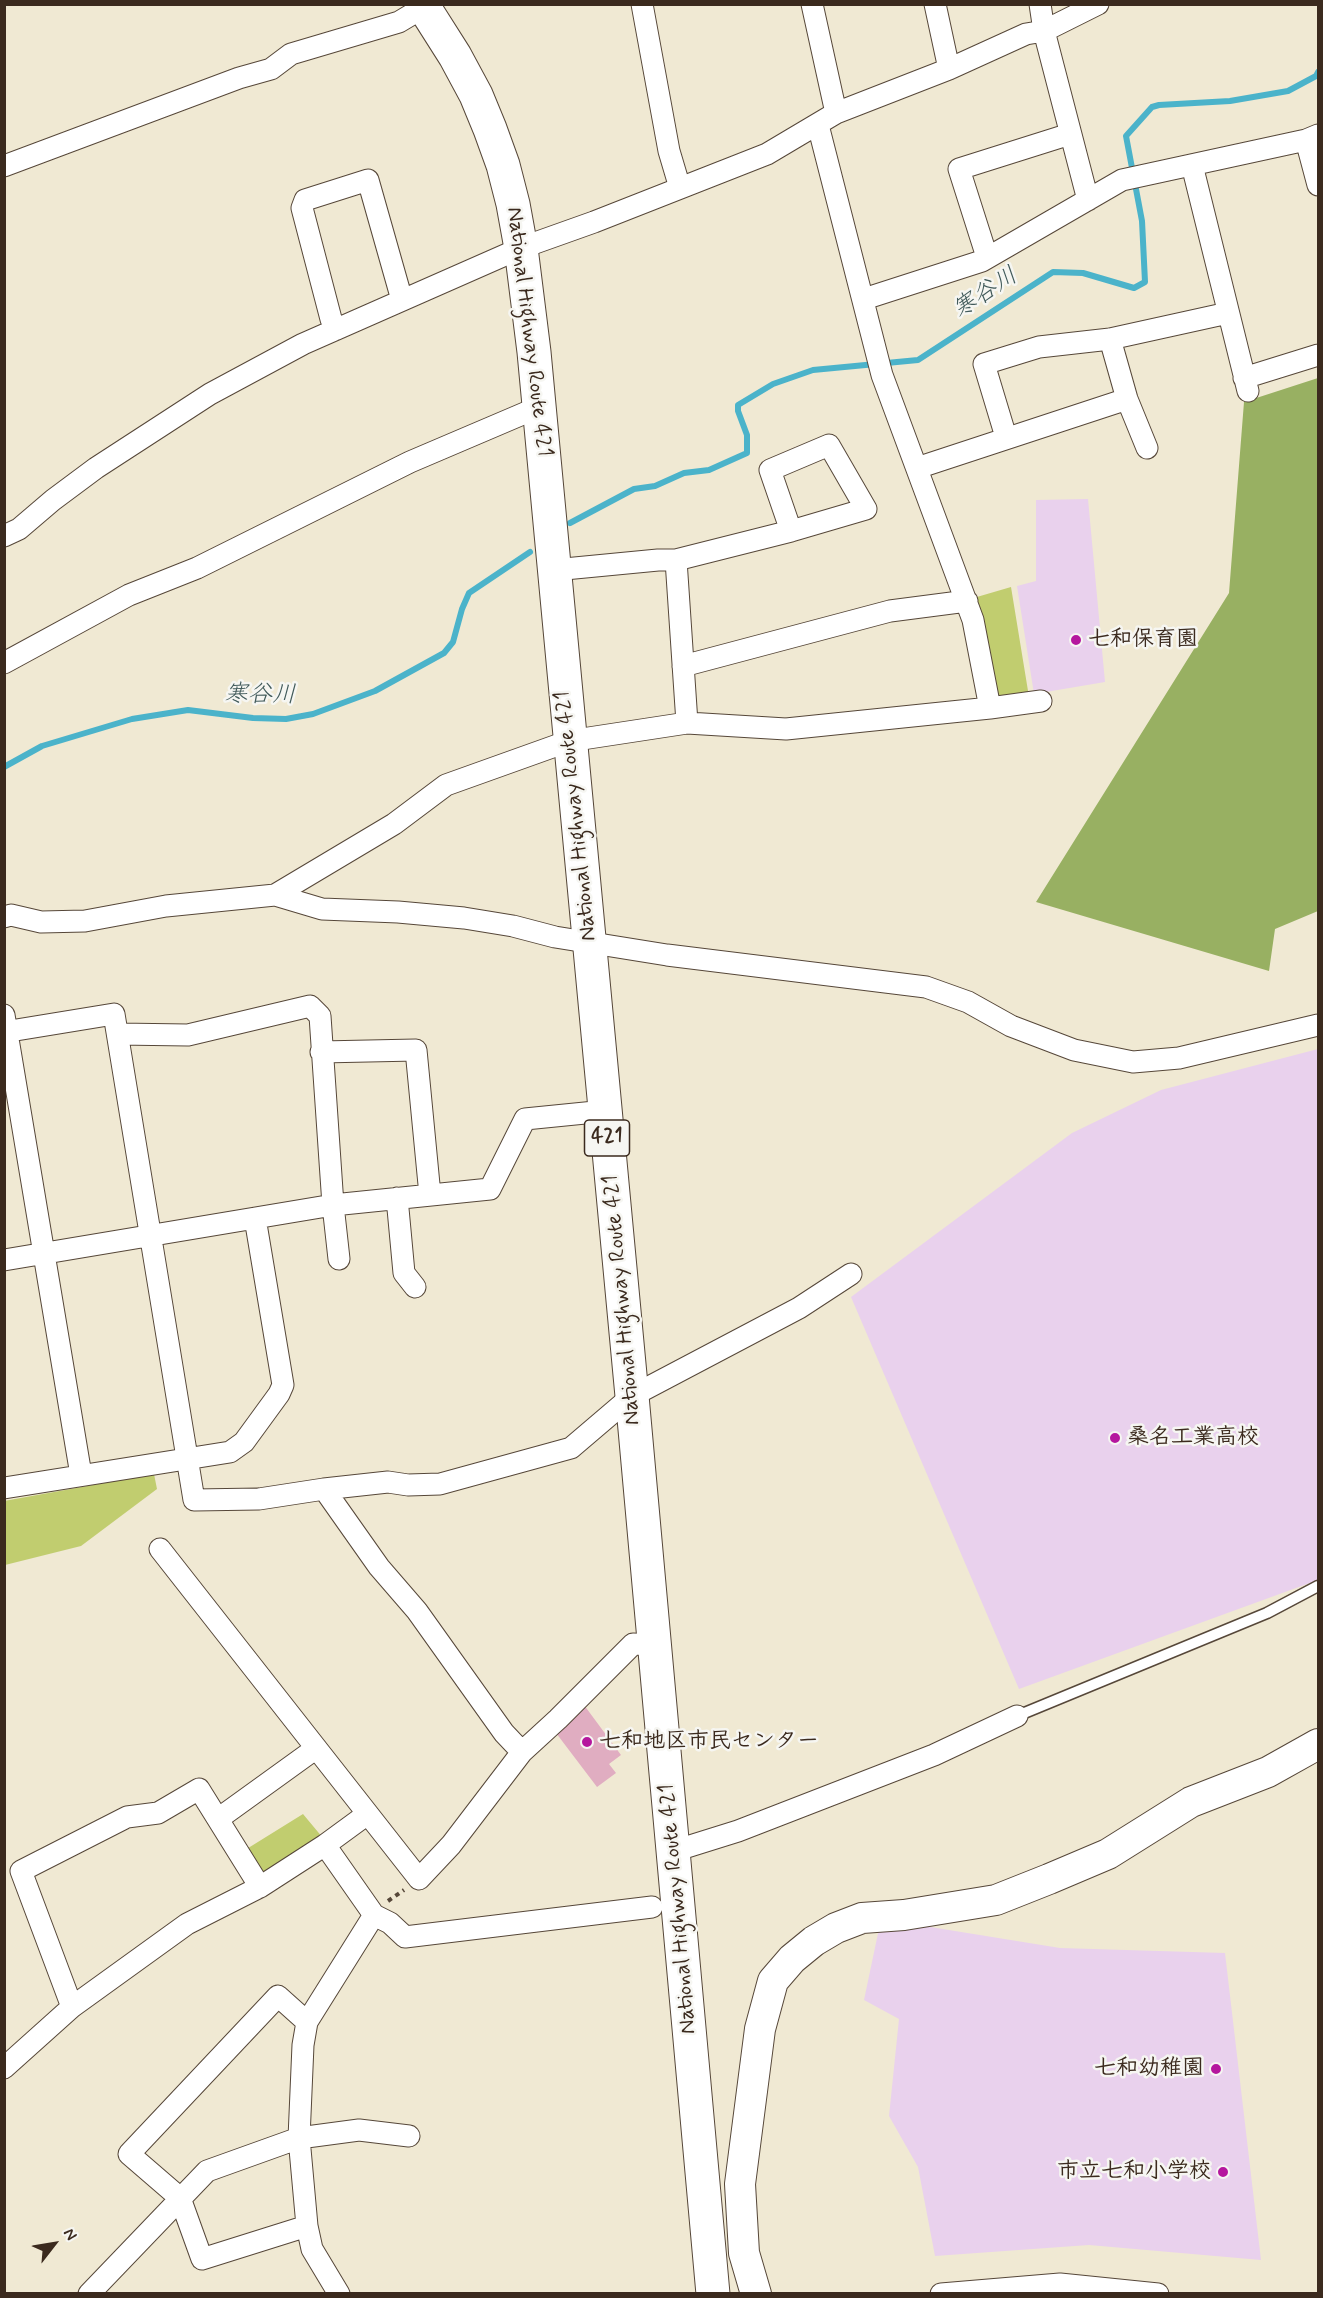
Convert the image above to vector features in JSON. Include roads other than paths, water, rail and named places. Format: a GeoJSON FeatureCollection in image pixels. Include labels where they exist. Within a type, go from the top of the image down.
{"type":"FeatureCollection","features":[{"type":"Feature","properties":{"kind":"highway","name":"National Highway Route 421"},"geometry":{"type":"LineString","coordinates":[[423,6],[455,56],[487,121],[503,165],[521,248],[539,406],[632,1396],[713,2294]]}},
{"type":"Feature","properties":{"kind":"street"},"geometry":{"type":"LineString","coordinates":[[642,4],[669,151],[680,188]]}},
{"type":"Feature","properties":{"kind":"street"},"geometry":{"type":"LineString","coordinates":[[812,4],[836,113]]}},
{"type":"Feature","properties":{"kind":"street"},"geometry":{"type":"LineString","coordinates":[[935,4],[949,69]]}},
{"type":"Feature","properties":{"kind":"street"},"geometry":{"type":"LineString","coordinates":[[1040,4],[1044,31],[1089,200]]}},
{"type":"Feature","properties":{"kind":"street"},"geometry":{"type":"LineString","coordinates":[[4,536],[19,529],[96,468],[210,394],[286,353],[521,248],[768,154],[836,113],[949,69],[1026,34],[1044,31],[1098,4]]}},
{"type":"Feature","properties":{"kind":"street"},"geometry":{"type":"LineString","coordinates":[[4,166],[206,90],[272,69],[291,54],[399,22],[423,6]]}},
{"type":"Feature","properties":{"kind":"street"},"geometry":{"type":"LineString","coordinates":[[818,125],[879,365],[967,601],[973,620],[990,708]]}},
{"type":"Feature","properties":{"kind":"street"},"geometry":{"type":"LineString","coordinates":[[987,257],[959,169],[1070,134]]}},
{"type":"Feature","properties":{"kind":"street"},"geometry":{"type":"LineString","coordinates":[[864,299],[982,261],[1122,180],[1312,138],[1318,185]]}},
{"type":"Feature","properties":{"kind":"street"},"geometry":{"type":"LineString","coordinates":[[1192,165],[1246,384],[1318,355]]}},
{"type":"Feature","properties":{"kind":"street"},"geometry":{"type":"LineString","coordinates":[[337,329],[331,319],[302,208],[305,200],[368,180],[402,300]]}},
{"type":"Feature","properties":{"kind":"street"},"geometry":{"type":"LineString","coordinates":[[1006,437],[984,364],[1039,347],[1110,339],[1228,313]]}},
{"type":"Feature","properties":{"kind":"street"},"geometry":{"type":"LineString","coordinates":[[1110,339],[1127,399],[1147,448]]}},
{"type":"Feature","properties":{"kind":"street"},"geometry":{"type":"LineString","coordinates":[[917,468],[1127,399]]}},
{"type":"Feature","properties":{"kind":"street"},"geometry":{"type":"LineString","coordinates":[[4,663],[78,625],[129,595],[197,568],[410,462],[539,406]]}},
{"type":"Feature","properties":{"kind":"street"},"geometry":{"type":"LineString","coordinates":[[554,570],[676,560],[791,531],[866,509],[829,445],[770,470],[791,531]]}},
{"type":"Feature","properties":{"kind":"street"},"geometry":{"type":"LineString","coordinates":[[676,560],[687,723]]}},
{"type":"Feature","properties":{"kind":"street"},"geometry":{"type":"LineString","coordinates":[[683,666],[890,611],[967,601]]}},
{"type":"Feature","properties":{"kind":"street"},"geometry":{"type":"LineString","coordinates":[[275,895],[394,824],[446,785],[569,741],[687,723],[786,729],[1041,701]]}},
{"type":"Feature","properties":{"kind":"street"},"geometry":{"type":"LineString","coordinates":[[7,913],[41,922],[85,921],[166,906],[275,895],[322,909],[398,912],[464,918],[667,955],[926,987],[968,1002],[1011,1026],[1074,1050],[1133,1062],[1179,1058],[1318,1024]]}},
{"type":"Feature","properties":{"kind":"street"},"geometry":{"type":"LineString","coordinates":[[118,1034],[188,1035],[310,1006],[320,1016],[321,1052],[339,1259]]}},
{"type":"Feature","properties":{"kind":"street"},"geometry":{"type":"LineString","coordinates":[[81,1475],[5,1026],[114,1014],[194,1500],[259,1499],[376,1482],[408,1485],[440,1484],[571,1448],[632,1396],[799,1308],[851,1274]]}},
{"type":"Feature","properties":{"kind":"street"},"geometry":{"type":"LineString","coordinates":[[321,1052],[416,1050],[430,1195]]}},
{"type":"Feature","properties":{"kind":"street"},"geometry":{"type":"LineString","coordinates":[[4,1260],[333,1205],[490,1189],[525,1119],[605,1111]]}},
{"type":"Feature","properties":{"kind":"street"},"geometry":{"type":"LineString","coordinates":[[397,1198],[404,1273],[415,1287]]}},
{"type":"Feature","properties":{"kind":"street"},"geometry":{"type":"LineString","coordinates":[[4,1488],[230,1452],[244,1442],[283,1385],[255,1218]]}},
{"type":"Feature","properties":{"kind":"street"},"geometry":{"type":"LineString","coordinates":[[324,1489],[379,1567],[417,1611],[504,1733],[522,1752]]}},
{"type":"Feature","properties":{"kind":"street"},"geometry":{"type":"LineString","coordinates":[[160,1549],[366,1815],[419,1879],[450,1845],[522,1752],[633,1644],[655,1645]]}},
{"type":"Feature","properties":{"kind":"street"},"geometry":{"type":"LineString","coordinates":[[674,1851],[738,1831],[934,1755],[1017,1716]]}},
{"type":"Feature","properties":{"kind":"street"},"geometry":{"type":"LineString","coordinates":[[756,2294],[744,2253],[740,2184],[760,2029],[773,1981],[792,1959],[814,1941],[836,1928],[862,1918],[904,1915],[996,1900],[1049,1879],[1108,1854],[1191,1802],[1268,1772],[1318,1744]]}},
{"type":"Feature","properties":{"kind":"street"},"geometry":{"type":"LineString","coordinates":[[218,1818],[315,1749]]}},
{"type":"Feature","properties":{"kind":"street"},"geometry":{"type":"LineString","coordinates":[[72,2007],[21,1871],[127,1817],[158,1813],[199,1789],[260,1887]]}},
{"type":"Feature","properties":{"kind":"street"},"geometry":{"type":"LineString","coordinates":[[4,2068],[72,2007],[187,1924],[260,1887],[366,1815]]}},
{"type":"Feature","properties":{"kind":"street"},"geometry":{"type":"LineString","coordinates":[[325,1845],[373,1914],[390,1923],[405,1937],[652,1907]]}},
{"type":"Feature","properties":{"kind":"street"},"geometry":{"type":"LineString","coordinates":[[339,2294],[312,2249],[307,2226],[299,2138],[303,2045],[308,2022],[373,1914]]}},
{"type":"Feature","properties":{"kind":"street"},"geometry":{"type":"LineString","coordinates":[[307,2226],[202,2259],[180,2198],[129,2154],[278,1996],[308,2022]]}},
{"type":"Feature","properties":{"kind":"street"},"geometry":{"type":"LineString","coordinates":[[89,2294],[207,2171],[299,2138],[359,2130],[409,2136]]}},
{"type":"Feature","properties":{"kind":"street"},"geometry":{"type":"LineString","coordinates":[[941,2294],[1060,2283],[1158,2294]]}},
{"type":"Feature","properties":{"kind":"lane"},"geometry":{"type":"LineString","coordinates":[[1017,1716],[1247,1621],[1318,1586]]}},
{"type":"Feature","properties":{"kind":"waterway","name":"寒谷川"},"geometry":{"type":"LineString","coordinates":[[570,523],[634,489],[655,486],[684,473],[709,470],[747,453],[747,435],[738,405],[773,384],[813,370],[918,360],[1053,272],[1083,273],[1134,288],[1145,282],[1142,221],[1126,136],[1152,107],[1230,101],[1288,91],[1316,76],[1318,72]]}},
{"type":"Feature","properties":{"kind":"waterway","name":"寒谷川"},"geometry":{"type":"LineString","coordinates":[[4,767],[42,746],[132,719],[188,710],[253,718],[286,719],[313,714],[375,691],[444,653],[453,642],[469,593],[530,552]]}},
{"type":"Feature","properties":{"kind":"place","name":"七和保育園"},"geometry":{"type":"Point","coordinates":[1076,640]}},
{"type":"Feature","properties":{"kind":"place","name":"桑名工業高校"},"geometry":{"type":"Point","coordinates":[1115,1438]}},
{"type":"Feature","properties":{"kind":"place","name":"七和地区市民センター"},"geometry":{"type":"Point","coordinates":[587,1742]}},
{"type":"Feature","properties":{"kind":"place","name":"七和幼稚園"},"geometry":{"type":"Point","coordinates":[1216,2069]}},
{"type":"Feature","properties":{"kind":"place","name":"市立七和小学校"},"geometry":{"type":"Point","coordinates":[1223,2172]}}]}
